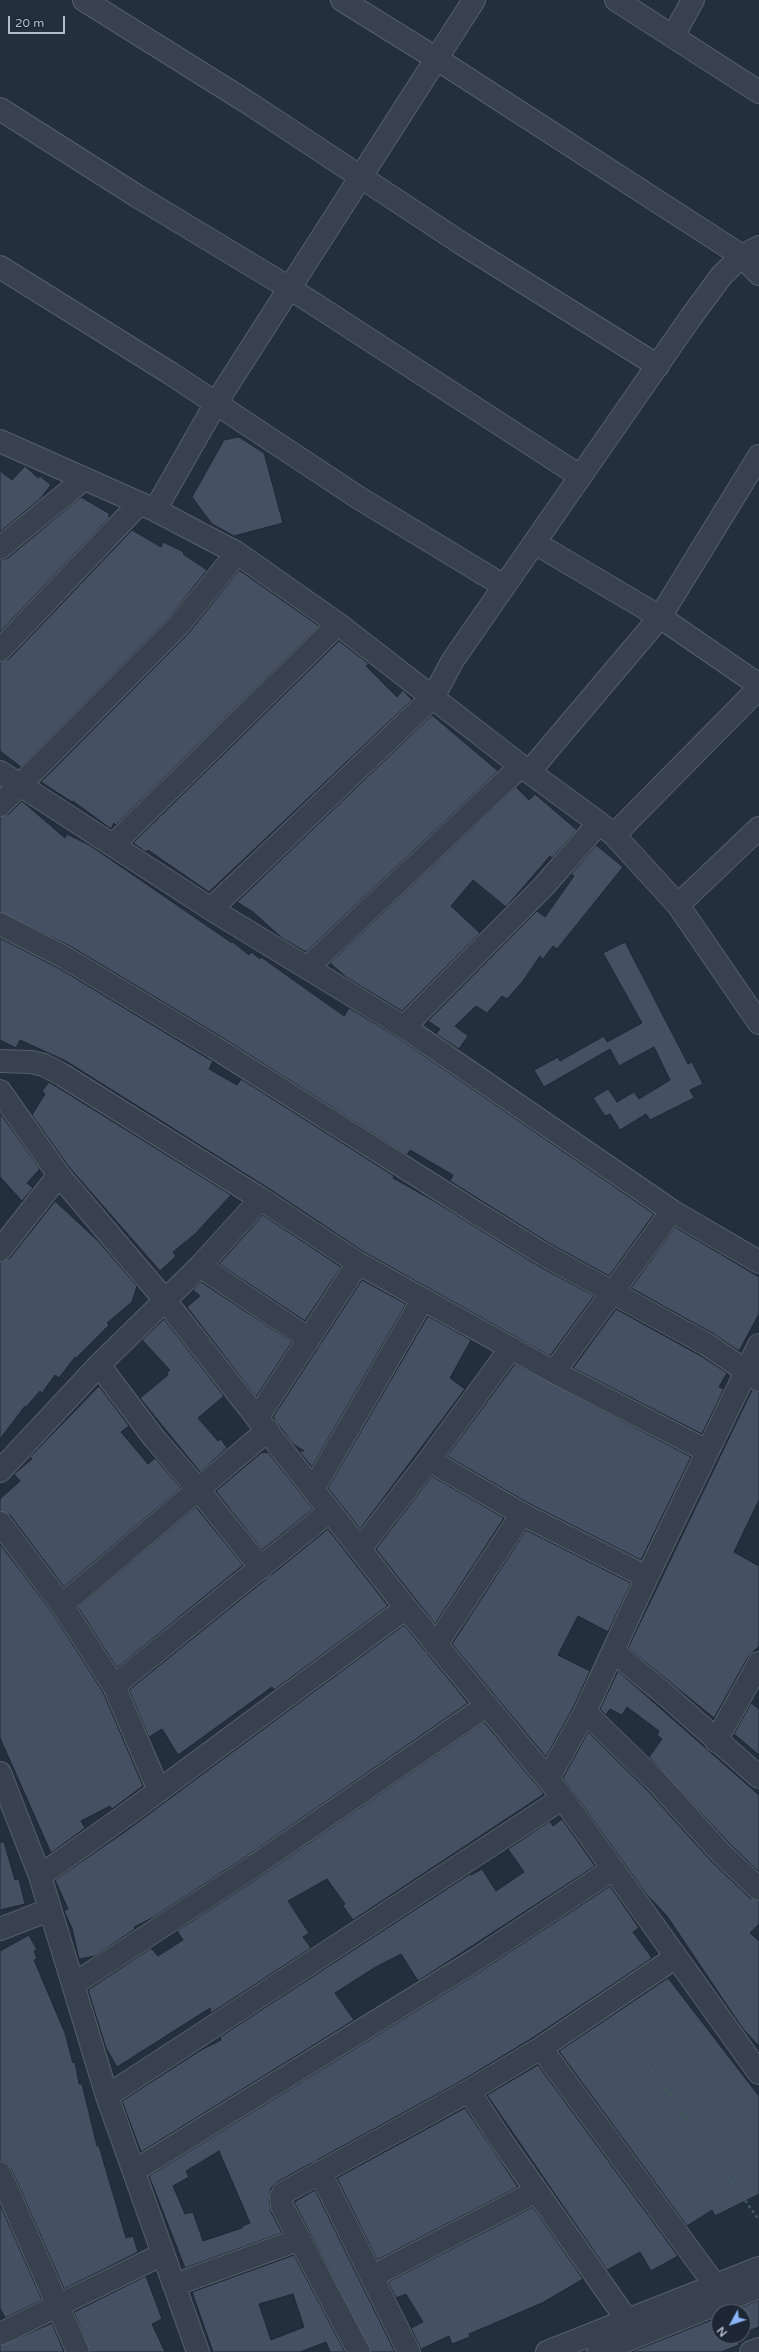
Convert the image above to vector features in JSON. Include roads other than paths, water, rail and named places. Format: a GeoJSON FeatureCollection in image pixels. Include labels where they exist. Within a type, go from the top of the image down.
{"type":"FeatureCollection","features":[{"type":"Feature","properties":{"kind":"street"},"geometry":{"type":"LineString","coordinates":[[84,0],[247,102],[461,243],[658,366]]}},
{"type":"Feature","properties":{"kind":"street"},"geometry":{"type":"LineString","coordinates":[[342,0],[751,252],[759,274]]}},
{"type":"Feature","properties":{"kind":"street"},"geometry":{"type":"LineString","coordinates":[[0,650],[147,507],[290,289],[360,176],[474,0]]}},
{"type":"Feature","properties":{"kind":"street"},"geometry":{"type":"LineString","coordinates":[[616,0],[759,92]]}},
{"type":"Feature","properties":{"kind":"street"},"geometry":{"type":"LineString","coordinates":[[673,36],[693,0]]}},
{"type":"Feature","properties":{"kind":"street"},"geometry":{"type":"LineString","coordinates":[[0,110],[137,196],[290,289],[580,476]]}},
{"type":"Feature","properties":{"kind":"street"},"geometry":{"type":"LineString","coordinates":[[212,909],[433,697],[453,660],[580,476],[722,275],[751,252]]}},
{"type":"Feature","properties":{"kind":"street"},"geometry":{"type":"LineString","coordinates":[[0,267],[216,403],[359,498],[504,586]]}},
{"type":"Feature","properties":{"kind":"street"},"geometry":{"type":"LineString","coordinates":[[0,441],[147,507],[237,553],[338,624],[525,769],[606,829],[678,905],[759,1023]]}},
{"type":"Feature","properties":{"kind":"street"},"geometry":{"type":"LineString","coordinates":[[308,967],[525,769],[660,617],[758,462]]}},
{"type":"Feature","properties":{"kind":"street"},"geometry":{"type":"LineString","coordinates":[[0,548],[84,479]]}},
{"type":"Feature","properties":{"kind":"street"},"geometry":{"type":"LineString","coordinates":[[404,1028],[538,891],[759,686],[660,617],[535,543]]}},
{"type":"Feature","properties":{"kind":"street"},"geometry":{"type":"LineString","coordinates":[[0,806],[179,625],[237,553]]}},
{"type":"Feature","properties":{"kind":"street"},"geometry":{"type":"LineString","coordinates":[[113,845],[338,624]]}},
{"type":"Feature","properties":{"kind":"street"},"geometry":{"type":"LineString","coordinates":[[0,772],[212,909],[308,967],[404,1028],[672,1211],[759,1262]]}},
{"type":"Feature","properties":{"kind":"street"},"geometry":{"type":"LineString","coordinates":[[678,905],[759,828]]}},
{"type":"Feature","properties":{"kind":"street"},"geometry":{"type":"LineString","coordinates":[[0,924],[72,962],[220,1052],[468,1208],[728,1357],[753,1376]]}},
{"type":"Feature","properties":{"kind":"street"},"geometry":{"type":"LineString","coordinates":[[0,1061],[37,1064],[61,1074],[261,1199],[358,1263],[554,1372],[707,1451]]}},
{"type":"Feature","properties":{"kind":"street"},"geometry":{"type":"LineString","coordinates":[[0,1091],[59,1175],[164,1299],[314,1488],[330,1511],[361,1548],[406,1608],[563,1798],[676,1957],[756,2063]]}},
{"type":"Feature","properties":{"kind":"street"},"geometry":{"type":"LineString","coordinates":[[0,1250],[59,1175]]}},
{"type":"Feature","properties":{"kind":"street"},"geometry":{"type":"LineString","coordinates":[[0,1471],[99,1365],[164,1299],[200,1266],[261,1199]]}},
{"type":"Feature","properties":{"kind":"street"},"geometry":{"type":"LineString","coordinates":[[554,1372],[611,1291],[672,1211]]}},
{"type":"Feature","properties":{"kind":"street"},"geometry":{"type":"LineString","coordinates":[[62,1605],[198,1489],[263,1424],[309,1339],[358,1263]]}},
{"type":"Feature","properties":{"kind":"street"},"geometry":{"type":"LineString","coordinates":[[200,1266],[309,1339]]}},
{"type":"Feature","properties":{"kind":"street"},"geometry":{"type":"LineString","coordinates":[[314,1488],[423,1299]]}},
{"type":"Feature","properties":{"kind":"street"},"geometry":{"type":"LineString","coordinates":[[548,1779],[585,1712],[707,1451],[753,1376],[759,1345]]}},
{"type":"Feature","properties":{"kind":"street"},"geometry":{"type":"LineString","coordinates":[[361,1548],[429,1460],[511,1348]]}},
{"type":"Feature","properties":{"kind":"street"},"geometry":{"type":"LineString","coordinates":[[99,1365],[154,1438],[198,1489],[261,1568]]}},
{"type":"Feature","properties":{"kind":"street"},"geometry":{"type":"LineString","coordinates":[[429,1460],[522,1514],[647,1577]]}},
{"type":"Feature","properties":{"kind":"street"},"geometry":{"type":"LineString","coordinates":[[114,1686],[330,1511]]}},
{"type":"Feature","properties":{"kind":"street"},"geometry":{"type":"LineString","coordinates":[[436,1645],[522,1514]]}},
{"type":"Feature","properties":{"kind":"street"},"geometry":{"type":"LineString","coordinates":[[0,1524],[62,1605],[114,1686],[159,1791]]}},
{"type":"Feature","properties":{"kind":"street"},"geometry":{"type":"LineString","coordinates":[[40,1876],[159,1791],[406,1608]]}},
{"type":"Feature","properties":{"kind":"street"},"geometry":{"type":"LineString","coordinates":[[614,1652],[683,1709],[716,1741],[759,1777]]}},
{"type":"Feature","properties":{"kind":"street"},"geometry":{"type":"LineString","coordinates":[[716,1741],[759,1663]]}},
{"type":"Feature","properties":{"kind":"street"},"geometry":{"type":"LineString","coordinates":[[74,1984],[228,1884],[486,1706]]}},
{"type":"Feature","properties":{"kind":"street"},"geometry":{"type":"LineString","coordinates":[[585,1712],[657,1782],[721,1853],[759,1889]]}},
{"type":"Feature","properties":{"kind":"street"},"geometry":{"type":"LineString","coordinates":[[0,1773],[40,1876],[49,1910],[74,1984],[88,2038],[107,2096],[198,2352]]}},
{"type":"Feature","properties":{"kind":"street"},"geometry":{"type":"LineString","coordinates":[[107,2096],[563,1798]]}},
{"type":"Feature","properties":{"kind":"street"},"geometry":{"type":"LineString","coordinates":[[134,2171],[476,1958],[613,1869]]}},
{"type":"Feature","properties":{"kind":"street"},"geometry":{"type":"LineString","coordinates":[[2,1927],[49,1910]]}},
{"type":"Feature","properties":{"kind":"street"},"geometry":{"type":"LineString","coordinates":[[358,2352],[323,2282],[298,2240],[282,2206],[280,2198],[288,2189],[469,2091],[541,2048],[606,2006],[676,1957]]}},
{"type":"Feature","properties":{"kind":"street"},"geometry":{"type":"LineString","coordinates":[[541,2048],[715,2285]]}},
{"type":"Feature","properties":{"kind":"street"},"geometry":{"type":"LineString","coordinates":[[469,2091],[627,2320]]}},
{"type":"Feature","properties":{"kind":"street"},"geometry":{"type":"LineString","coordinates":[[320,2172],[374,2276],[409,2352]]}},
{"type":"Feature","properties":{"kind":"street"},"geometry":{"type":"LineString","coordinates":[[0,2173],[78,2352]]}},
{"type":"Feature","properties":{"kind":"street"},"geometry":{"type":"LineString","coordinates":[[374,2276],[537,2191]]}},
{"type":"Feature","properties":{"kind":"street"},"geometry":{"type":"LineString","coordinates":[[174,2286],[298,2240]]}},
{"type":"Feature","properties":{"kind":"street"},"geometry":{"type":"LineString","coordinates":[[0,2334],[163,2254]]}},
{"type":"Feature","properties":{"kind":"street"},"geometry":{"type":"LineString","coordinates":[[547,2352],[759,2268]]}},
{"type":"Feature","properties":{"kind":"street"},"geometry":{"type":"LineString","coordinates":[[600,2352],[759,2287]]}},
{"type":"Feature","properties":{"kind":"street"},"geometry":{"type":"LineString","coordinates":[[751,2352],[759,2349]]}}]}
